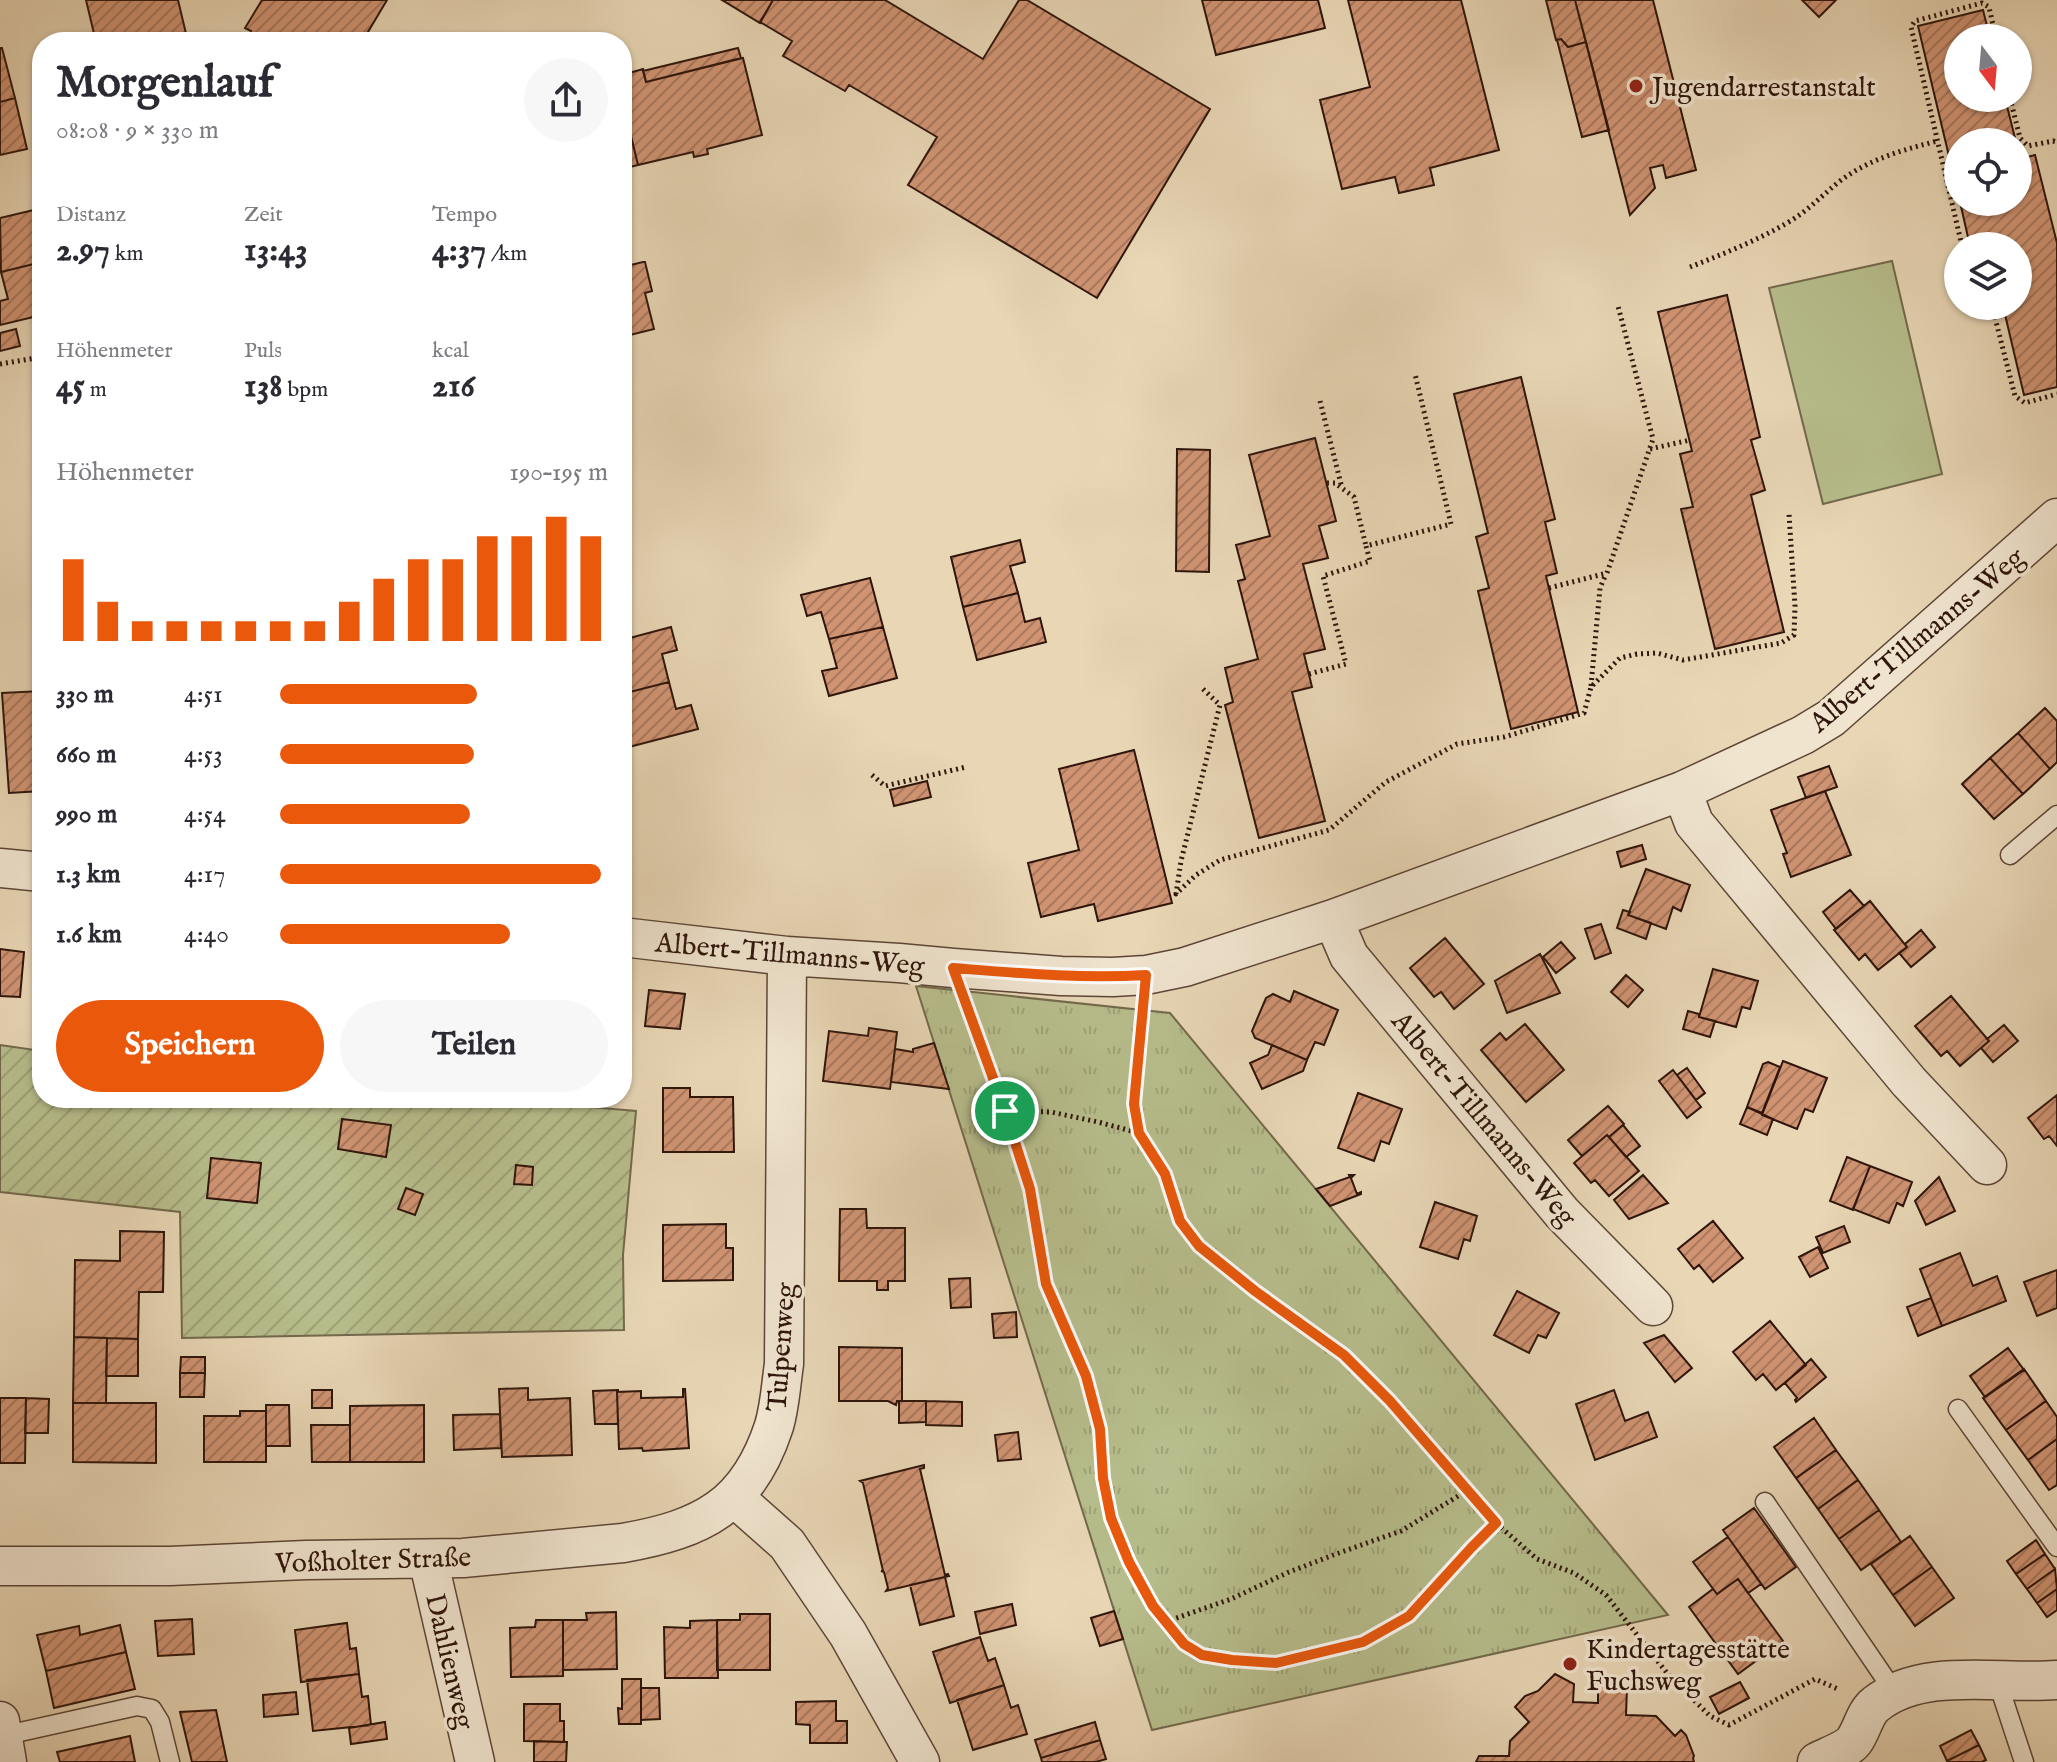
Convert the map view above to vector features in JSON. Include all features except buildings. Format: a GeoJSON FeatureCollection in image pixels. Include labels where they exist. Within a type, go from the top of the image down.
{"type":"FeatureCollection","features":[{"type":"Feature","properties":{"kind":"street","name":"Albert-Tillmanns-Weg"},"geometry":{"type":"LineString","coordinates":[[632,938],[787,956],[1061,976],[1146,975],[1199,963],[1333,919],[1682,791],[1803,735],[1831,718],[2057,518]]}},
{"type":"Feature","properties":{"kind":"street"},"geometry":{"type":"LineString","coordinates":[[1682,791],[1694,823],[1909,1082],[1987,1165]]}},
{"type":"Feature","properties":{"kind":"street"},"geometry":{"type":"LineString","coordinates":[[0,868],[32,871]]}},
{"type":"Feature","properties":{"kind":"street","name":"Albert-Tillmanns-Weg"},"geometry":{"type":"LineString","coordinates":[[1333,919],[1349,956],[1562,1213],[1653,1306]]}},
{"type":"Feature","properties":{"kind":"street","name":"Tulpenweg"},"geometry":{"type":"LineString","coordinates":[[735,1498],[757,1469],[771,1435],[784,1364],[787,956]]}},
{"type":"Feature","properties":{"kind":"street"},"geometry":{"type":"LineString","coordinates":[[735,1498],[787,1544],[848,1634],[920,1762]]}},
{"type":"Feature","properties":{"kind":"street","name":"Voßholter Straße"},"geometry":{"type":"LineString","coordinates":[[0,1566],[170,1566],[463,1558],[648,1538],[695,1524],[735,1498]]}},
{"type":"Feature","properties":{"kind":"street","name":"Dahlienweg"},"geometry":{"type":"LineString","coordinates":[[428,1559],[475,1762]]}},
{"type":"Feature","properties":{"kind":"street"},"geometry":{"type":"LineString","coordinates":[[1817,1762],[1853,1743],[1885,1699],[1922,1684],[1959,1679],[2057,1680]]}},
{"type":"Feature","properties":{"kind":"lane"},"geometry":{"type":"LineString","coordinates":[[2010,855],[2057,815]]}},
{"type":"Feature","properties":{"kind":"lane"},"geometry":{"type":"LineString","coordinates":[[1958,1409],[2057,1547]]}},
{"type":"Feature","properties":{"kind":"lane"},"geometry":{"type":"LineString","coordinates":[[1765,1502],[1885,1699]]}},
{"type":"Feature","properties":{"kind":"lane"},"geometry":{"type":"LineString","coordinates":[[1997,1680],[2024,1762]]}},
{"type":"Feature","properties":{"kind":"lane"},"geometry":{"type":"LineString","coordinates":[[3,1740],[137,1706],[152,1709],[160,1722],[170,1762]]}},
{"type":"Feature","properties":{"kind":"path"},"geometry":{"type":"LineString","coordinates":[[1959,232],[1911,27],[1915,21],[1982,3],[1989,7],[1993,24]]}},
{"type":"Feature","properties":{"kind":"path"},"geometry":{"type":"LineString","coordinates":[[2014,112],[2020,138],[2028,146],[2057,142]]}},
{"type":"Feature","properties":{"kind":"path"},"geometry":{"type":"LineString","coordinates":[[1690,267],[1740,247],[1787,223],[1867,164],[1937,141]]}},
{"type":"Feature","properties":{"kind":"path"},"geometry":{"type":"LineString","coordinates":[[1203,689],[1220,705],[1181,861],[1176,894],[1196,875],[1220,860],[1329,830],[1386,782],[1457,744],[1504,737],[1584,713],[1591,687],[1600,588],[1653,439],[1618,306]]}},
{"type":"Feature","properties":{"kind":"path"},"geometry":{"type":"LineString","coordinates":[[1996,320],[2015,396],[2025,403],[2057,394]]}},
{"type":"Feature","properties":{"kind":"path"},"geometry":{"type":"LineString","coordinates":[[0,364],[32,359]]}},
{"type":"Feature","properties":{"kind":"path"},"geometry":{"type":"LineString","coordinates":[[1366,546],[1451,524],[1415,374]]}},
{"type":"Feature","properties":{"kind":"path"},"geometry":{"type":"LineString","coordinates":[[1320,401],[1342,488]]}},
{"type":"Feature","properties":{"kind":"path"},"geometry":{"type":"LineString","coordinates":[[1649,450],[1690,440]]}},
{"type":"Feature","properties":{"kind":"path"},"geometry":{"type":"LineString","coordinates":[[1309,674],[1346,664],[1323,576],[1370,561],[1354,497],[1335,483],[1327,483]]}},
{"type":"Feature","properties":{"kind":"path"},"geometry":{"type":"LineString","coordinates":[[1591,687],[1620,658],[1657,653],[1683,660],[1707,658],[1781,643],[1794,635],[1789,514]]}},
{"type":"Feature","properties":{"kind":"path"},"geometry":{"type":"LineString","coordinates":[[1549,588],[1607,573]]}},
{"type":"Feature","properties":{"kind":"path"},"geometry":{"type":"LineString","coordinates":[[872,775],[885,786],[966,767]]}},
{"type":"Feature","properties":{"kind":"path"},"geometry":{"type":"LineString","coordinates":[[953,968],[1030,1189],[1046,1284],[1086,1376],[1100,1429],[1103,1478],[1111,1518],[1129,1562],[1153,1606],[1184,1644],[1202,1655],[1276,1663],[1363,1642],[1409,1616],[1496,1523]]}},
{"type":"Feature","properties":{"kind":"path"},"geometry":{"type":"LineString","coordinates":[[1146,975],[1134,1104],[1139,1133],[1165,1174],[1180,1221],[1199,1246],[1344,1355],[1390,1401],[1496,1523],[1537,1559],[1574,1573],[1606,1595],[1667,1673],[1710,1716],[1729,1725],[1815,1679],[1885,1699]]}},
{"type":"Feature","properties":{"kind":"path"},"geometry":{"type":"LineString","coordinates":[[1005,1111],[1051,1112],[1139,1133]]}},
{"type":"Feature","properties":{"kind":"path"},"geometry":{"type":"LineString","coordinates":[[1165,1622],[1401,1531],[1468,1490]]}},
{"type":"Feature","properties":{"kind":"green space"},"geometry":{"type":"Polygon","coordinates":[[[1892,261],[1942,474],[1823,504],[1769,288],[1892,261]]]}},
{"type":"Feature","properties":{"kind":"green space"},"geometry":{"type":"Polygon","coordinates":[[[916,986],[1170,1013],[1668,1615],[1152,1730],[916,986]]]}},
{"type":"Feature","properties":{"kind":"green space"},"geometry":{"type":"Polygon","coordinates":[[[0,1045],[32,1050],[32,1108],[601,1108],[636,1111],[623,1255],[624,1330],[182,1338],[180,1212],[0,1192],[0,1045]]]}},
{"type":"Feature","properties":{"kind":"place","name":"Jugendarrestanstalt"},"geometry":{"type":"Point","coordinates":[1636,86]}},
{"type":"Feature","properties":{"kind":"place","name":"Kindertagesstätte Fuchsweg"},"geometry":{"type":"Point","coordinates":[1570,1664]}},
{"type":"Feature","properties":{"kind":"route"},"geometry":{"type":"LineString","coordinates":[[953,968],[1061,976],[1146,975],[1134,1104],[1139,1133],[1165,1174],[1180,1221],[1199,1246],[1344,1355],[1390,1401],[1496,1523],[1409,1616],[1363,1642],[1276,1663],[1202,1655],[1184,1644],[1165,1622],[1129,1562],[1111,1518],[1103,1478],[1100,1429],[1086,1376],[1046,1284],[1030,1189],[1005,1111],[953,968]]}}]}
